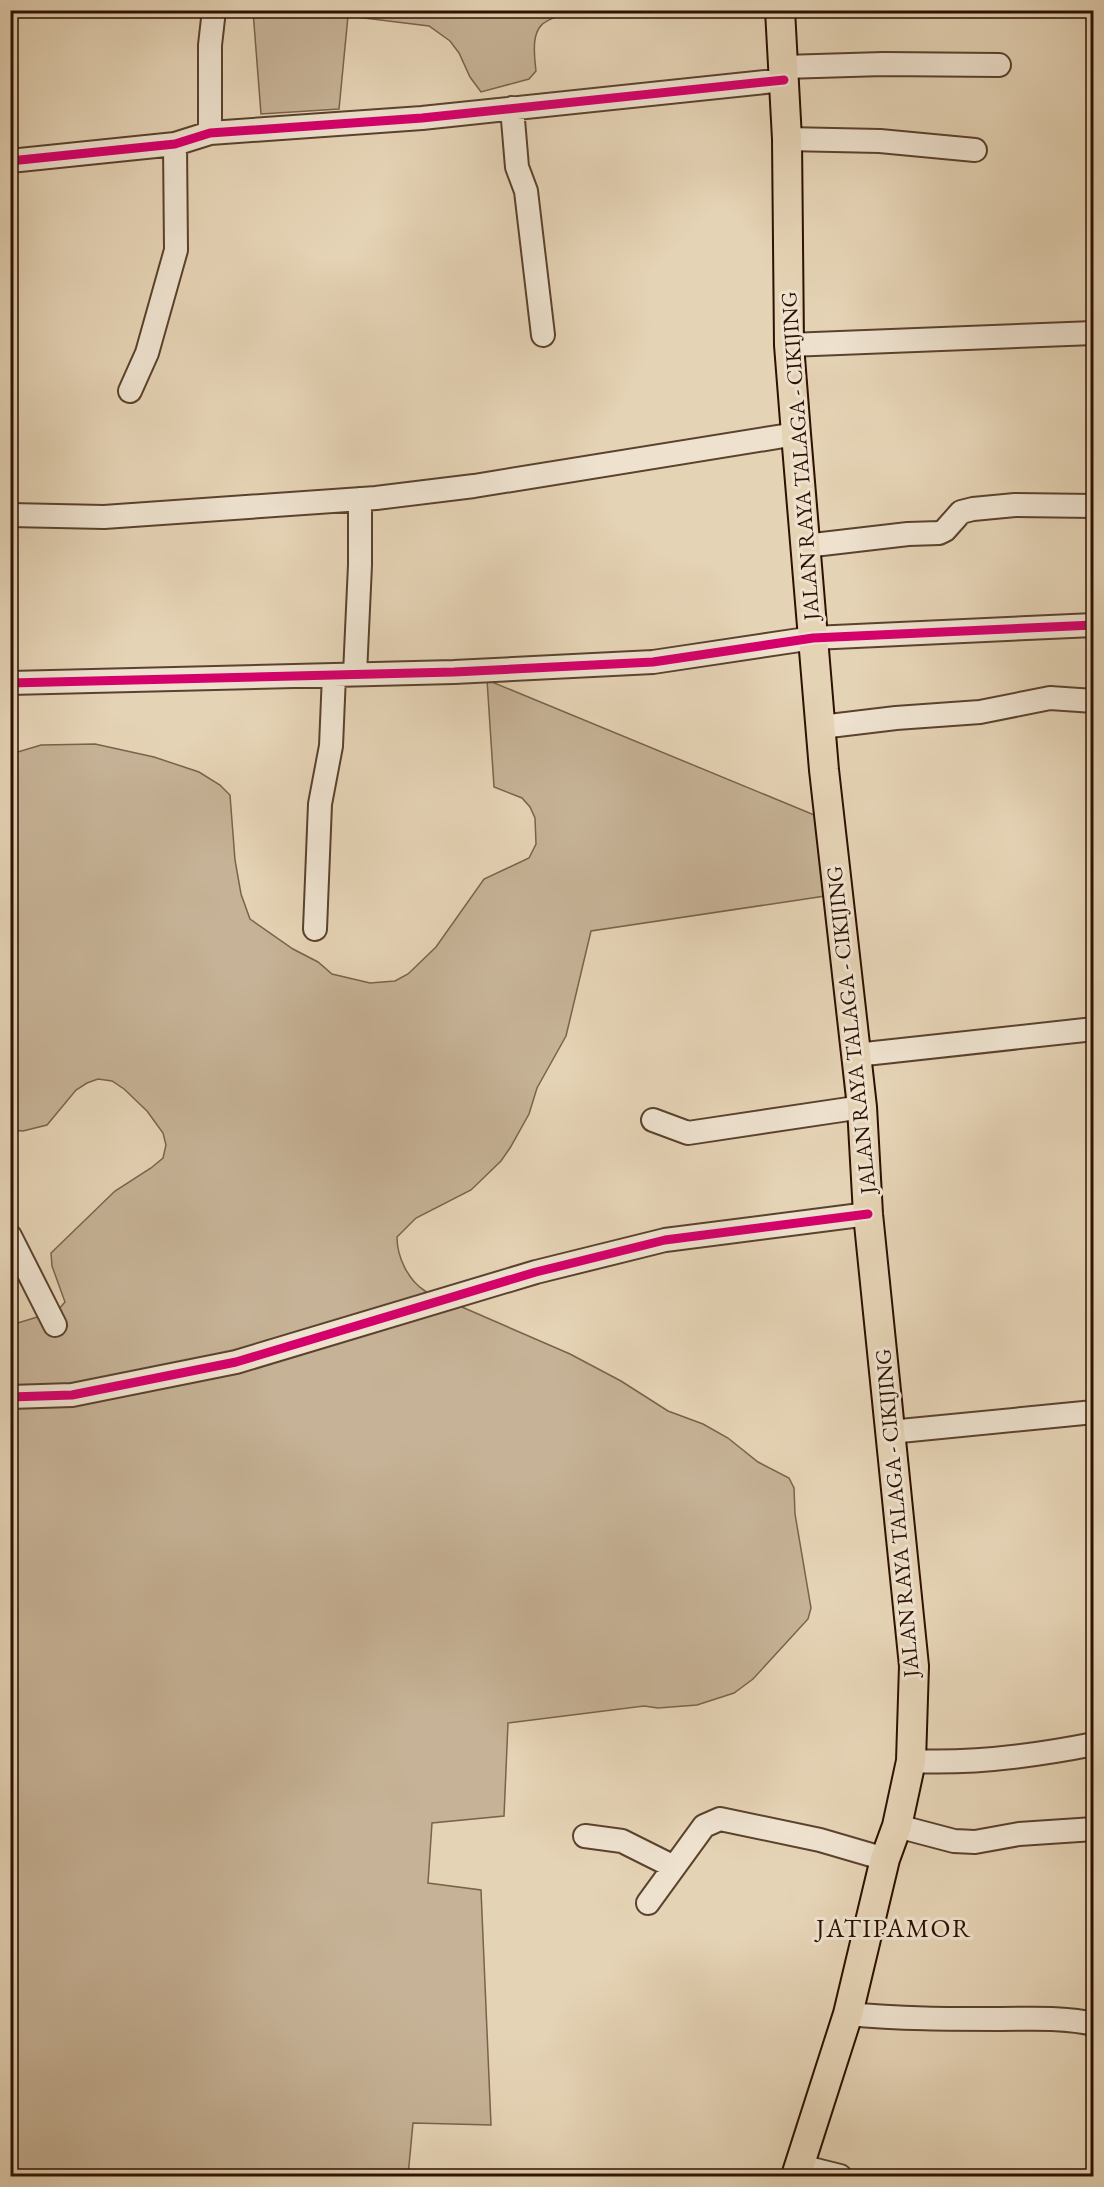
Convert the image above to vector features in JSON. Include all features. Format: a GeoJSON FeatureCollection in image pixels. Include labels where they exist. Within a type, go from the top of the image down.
{"type":"FeatureCollection","features":[{"type":"Feature","properties":{"kind":"main road","name":"JALAN RAYA TALAGA - CIKIJING"},"geometry":{"type":"LineString","coordinates":[[780,10],[787,139],[789,345],[805,546],[820,728],[862,1107],[868,1214],[914,1666],[911,1761],[897,1826],[885,1858],[848,2014],[798,2171]]}},
{"type":"Feature","properties":{"kind":"street"},"geometry":{"type":"LineString","coordinates":[[210,133],[210,45],[214,10]]}},
{"type":"Feature","properties":{"kind":"street"},"geometry":{"type":"LineString","coordinates":[[10,161],[175,144],[210,133],[422,118],[883,64],[999,65]]}},
{"type":"Feature","properties":{"kind":"street"},"geometry":{"type":"LineString","coordinates":[[512,108],[517,167],[526,191],[543,334]]}},
{"type":"Feature","properties":{"kind":"street"},"geometry":{"type":"LineString","coordinates":[[787,139],[880,141],[975,150]]}},
{"type":"Feature","properties":{"kind":"street"},"geometry":{"type":"LineString","coordinates":[[130,391],[147,353],[176,250],[175,144]]}},
{"type":"Feature","properties":{"kind":"street"},"geometry":{"type":"LineString","coordinates":[[789,345],[1094,333]]}},
{"type":"Feature","properties":{"kind":"street"},"geometry":{"type":"LineString","coordinates":[[10,516],[104,517],[360,498],[474,486],[796,434]]}},
{"type":"Feature","properties":{"kind":"street"},"geometry":{"type":"LineString","coordinates":[[315,929],[320,804],[344,675],[360,565],[360,498]]}},
{"type":"Feature","properties":{"kind":"street"},"geometry":{"type":"LineString","coordinates":[[805,546],[908,534],[939,533],[945,530],[961,512],[973,509],[1015,505],[1094,506]]}},
{"type":"Feature","properties":{"kind":"street"},"geometry":{"type":"LineString","coordinates":[[10,683],[454,672],[653,662],[813,638],[1094,625]]}},
{"type":"Feature","properties":{"kind":"street"},"geometry":{"type":"LineString","coordinates":[[820,728],[896,718],[980,712],[1050,698],[1094,700]]}},
{"type":"Feature","properties":{"kind":"street"},"geometry":{"type":"LineString","coordinates":[[856,1055],[1094,1029]]}},
{"type":"Feature","properties":{"kind":"street"},"geometry":{"type":"LineString","coordinates":[[653,1120],[688,1133],[706,1132],[754,1122],[862,1107]]}},
{"type":"Feature","properties":{"kind":"street"},"geometry":{"type":"LineString","coordinates":[[10,1397],[72,1395],[236,1362],[536,1272],[665,1240],[868,1214]]}},
{"type":"Feature","properties":{"kind":"street"},"geometry":{"type":"LineString","coordinates":[[10,1236],[55,1325]]}},
{"type":"Feature","properties":{"kind":"street"},"geometry":{"type":"LineString","coordinates":[[890,1432],[1094,1412]]}},
{"type":"Feature","properties":{"kind":"street"},"geometry":{"type":"LineString","coordinates":[[911,1761],[952,1763],[1094,1744]]}},
{"type":"Feature","properties":{"kind":"street"},"geometry":{"type":"LineString","coordinates":[[648,1903],[704,1826],[720,1820],[820,1840],[885,1858]]}},
{"type":"Feature","properties":{"kind":"street"},"geometry":{"type":"LineString","coordinates":[[897,1826],[954,1841],[975,1842],[1020,1834],[1094,1829]]}},
{"type":"Feature","properties":{"kind":"street"},"geometry":{"type":"LineString","coordinates":[[585,1836],[621,1841],[674,1867]]}},
{"type":"Feature","properties":{"kind":"street"},"geometry":{"type":"LineString","coordinates":[[848,2014],[900,2019],[1014,2019],[1080,2021],[1094,2024]]}},
{"type":"Feature","properties":{"kind":"street"},"geometry":{"type":"LineString","coordinates":[[798,2171],[840,2176]]}},
{"type":"Feature","properties":{"kind":"shaded area"},"geometry":{"type":"Polygon","coordinates":[[[253,10],[585,11],[557,17],[541,26],[535,42],[536,71],[529,79],[481,92],[450,41],[429,26],[348,16],[339,109],[261,114],[253,10]]]}},
{"type":"Feature","properties":{"kind":"shaded area"},"geometry":{"type":"Polygon","coordinates":[[[487,680],[824,819],[825,896],[591,931],[566,1036],[537,1088],[529,1114],[510,1148],[501,1161],[471,1190],[416,1218],[397,1237],[399,1252],[405,1267],[413,1281],[425,1291],[570,1354],[621,1381],[668,1411],[703,1424],[728,1438],[758,1462],[789,1478],[794,1488],[795,1514],[811,1608],[808,1619],[753,1679],[734,1693],[697,1705],[658,1708],[644,1706],[508,1723],[504,1816],[432,1823],[428,1883],[481,1890],[491,2125],[413,2123],[408,2176],[11,2176],[11,1325],[57,1311],[65,1302],[52,1266],[51,1253],[115,1191],[163,1158],[166,1145],[163,1133],[147,1111],[112,1081],[98,1079],[76,1090],[47,1125],[23,1131],[11,1130],[11,754],[41,745],[95,744],[154,757],[199,772],[220,785],[230,795],[235,860],[241,894],[250,919],[293,949],[318,962],[332,974],[370,983],[395,981],[408,974],[436,947],[484,879],[529,858],[536,844],[535,818],[530,807],[522,798],[494,787],[487,680]]]}},
{"type":"Feature","properties":{"kind":"cycle path"},"geometry":{"type":"LineString","coordinates":[[10,161],[175,144],[210,133],[422,118],[784,80]]}},
{"type":"Feature","properties":{"kind":"cycle path"},"geometry":{"type":"LineString","coordinates":[[10,683],[454,672],[653,662],[813,638],[1094,625]]}},
{"type":"Feature","properties":{"kind":"cycle path"},"geometry":{"type":"LineString","coordinates":[[10,1397],[72,1395],[236,1362],[536,1272],[665,1240],[868,1214]]}},
{"type":"Feature","properties":{"kind":"district","name":"JATIPAMOR"},"geometry":{"type":"Point","coordinates":[894,1928]}}]}
